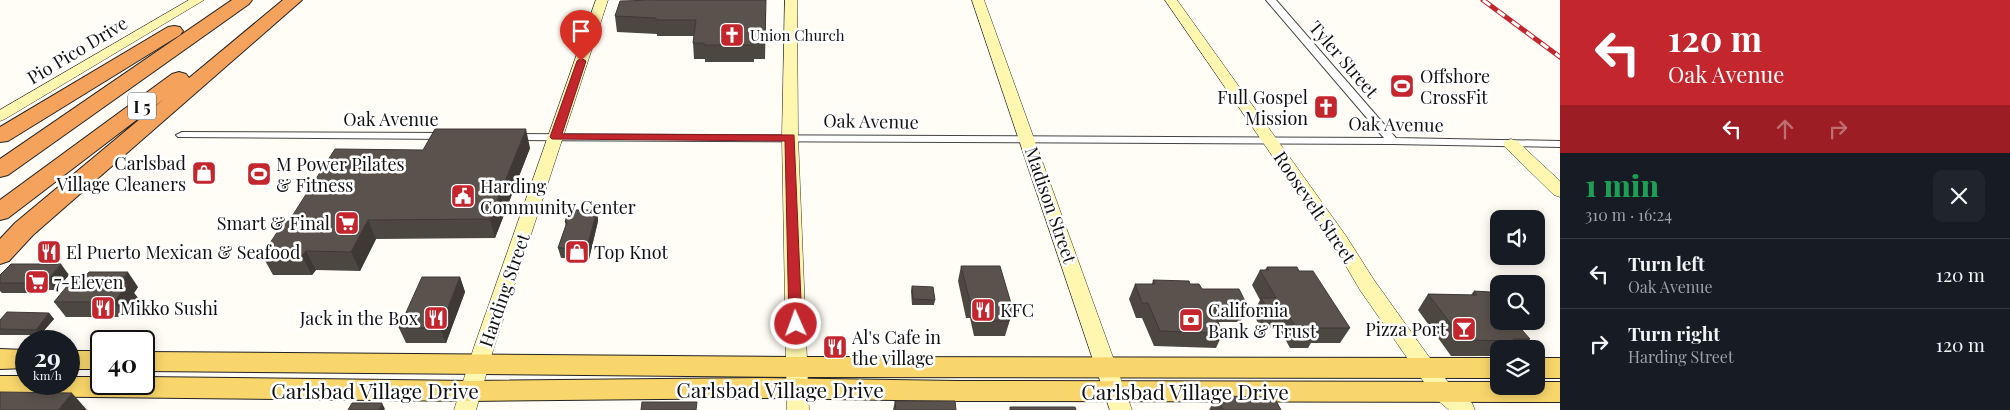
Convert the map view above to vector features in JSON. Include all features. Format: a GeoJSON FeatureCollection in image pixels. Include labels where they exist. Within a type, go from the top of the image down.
{"type":"FeatureCollection","features":[{"type":"Feature","properties":{"kind":"highway"},"geometry":{"type":"LineString","coordinates":[[0,136],[225,0]]}},
{"type":"Feature","properties":{"kind":"highway","name":"I 5"},"geometry":{"type":"LineString","coordinates":[[0,170],[244,0]]}},
{"type":"Feature","properties":{"kind":"highway","name":"I 5"},"geometry":{"type":"LineString","coordinates":[[0,212],[284,0]]}},
{"type":"Feature","properties":{"kind":"highway"},"geometry":{"type":"LineString","coordinates":[[0,255],[24,229],[293,0]]}},
{"type":"Feature","properties":{"kind":"main road"},"geometry":{"type":"LineString","coordinates":[[0,359],[15,359]]}},
{"type":"Feature","properties":{"kind":"main road","name":"Carlsbad Village Drive"},"geometry":{"type":"LineString","coordinates":[[155,374],[162,377],[196,370],[206,362],[479,364],[797,389],[959,391],[1118,400],[1446,401],[1560,392]]}},
{"type":"Feature","properties":{"kind":"main road","name":"Carlsbad Village Drive"},"geometry":{"type":"LineString","coordinates":[[155,370],[468,401],[797,389],[1106,367],[1490,368]]}},
{"type":"Feature","properties":{"kind":"main road"},"geometry":{"type":"LineString","coordinates":[[1545,368],[1560,368]]}},
{"type":"Feature","properties":{"kind":"main road","name":"Carlsbad Village Drive"},"geometry":{"type":"LineString","coordinates":[[0,386],[90,385]]}},
{"type":"Feature","properties":{"kind":"street","name":"Pio Pico Drive"},"geometry":{"type":"LineString","coordinates":[[0,116],[198,0]]}},
{"type":"Feature","properties":{"kind":"street","name":"Harding Street"},"geometry":{"type":"LineString","coordinates":[[468,401],[602,0]]}},
{"type":"Feature","properties":{"kind":"street"},"geometry":{"type":"LineString","coordinates":[[791,0],[790,138],[797,389]]}},
{"type":"Feature","properties":{"kind":"street","name":"Madison Street"},"geometry":{"type":"LineString","coordinates":[[978,0],[1118,400]]}},
{"type":"Feature","properties":{"kind":"street","name":"Roosevelt Street"},"geometry":{"type":"LineString","coordinates":[[1172,0],[1340,240],[1367,285],[1446,401],[1464,410]]}},
{"type":"Feature","properties":{"kind":"street","name":"Tyler Street"},"geometry":{"type":"LineString","coordinates":[[1271,0],[1393,141]]}},
{"type":"Feature","properties":{"kind":"street","name":"Oak Avenue"},"geometry":{"type":"LineString","coordinates":[[182,135],[457,136]]}},
{"type":"Feature","properties":{"kind":"street","name":"Oak Avenue"},"geometry":{"type":"LineString","coordinates":[[495,136],[1393,141],[1560,144]]}},
{"type":"Feature","properties":{"kind":"street"},"geometry":{"type":"LineString","coordinates":[[1511,144],[1560,191]]}},
{"type":"Feature","properties":{"kind":"building"},"geometry":{"type":"Polygon","coordinates":[[[766,0],[765,42],[754,42],[753,45],[704,45],[704,43],[693,43],[696,20],[656,20],[656,18],[615,16],[620,1],[766,0]]]}},
{"type":"Feature","properties":{"kind":"building"},"geometry":{"type":"Polygon","coordinates":[[[435,129],[526,129],[490,219],[368,220],[351,252],[306,251],[302,256],[262,255],[284,222],[289,221],[335,149],[423,150],[435,129]]]}},
{"type":"Feature","properties":{"kind":"building"},"geometry":{"type":"Polygon","coordinates":[[[569,210],[597,210],[587,248],[558,248],[569,210]]]}},
{"type":"Feature","properties":{"kind":"building"},"geometry":{"type":"Polygon","coordinates":[[[11,264],[61,264],[47,280],[35,280],[32,283],[0,283],[0,275],[11,264]]]}},
{"type":"Feature","properties":{"kind":"building"},"geometry":{"type":"Polygon","coordinates":[[[961,266],[1000,266],[1013,310],[1006,310],[1009,321],[977,321],[961,266]]]}},
{"type":"Feature","properties":{"kind":"building"},"geometry":{"type":"Polygon","coordinates":[[[1267,267],[1297,267],[1299,271],[1313,271],[1350,328],[1315,328],[1318,333],[1299,332],[1287,313],[1270,313],[1261,298],[1276,298],[1260,270],[1269,270],[1267,267]]]}},
{"type":"Feature","properties":{"kind":"building"},"geometry":{"type":"Polygon","coordinates":[[[89,272],[128,272],[118,284],[128,284],[114,302],[54,302],[72,280],[82,280],[89,272]]]}},
{"type":"Feature","properties":{"kind":"building"},"geometry":{"type":"Polygon","coordinates":[[[422,277],[460,277],[440,328],[399,328],[422,277]]]}},
{"type":"Feature","properties":{"kind":"building"},"geometry":{"type":"Polygon","coordinates":[[[1153,280],[1189,281],[1190,284],[1199,284],[1202,289],[1239,289],[1248,307],[1211,307],[1223,333],[1160,331],[1148,303],[1142,303],[1135,284],[1155,284],[1153,280]]]}},
{"type":"Feature","properties":{"kind":"building"},"geometry":{"type":"Polygon","coordinates":[[[912,286],[933,287],[935,300],[913,299],[912,286]]]}},
{"type":"Feature","properties":{"kind":"building"},"geometry":{"type":"Polygon","coordinates":[[[1474,291],[1490,292],[1490,330],[1522,330],[1530,339],[1463,340],[1428,294],[1477,295],[1474,291]]]}},
{"type":"Feature","properties":{"kind":"building"},"geometry":{"type":"Polygon","coordinates":[[[7,312],[49,313],[36,330],[0,329],[0,320],[7,312]]]}},
{"type":"Feature","properties":{"kind":"building"},"geometry":{"type":"Polygon","coordinates":[[[0,392],[15,392],[15,395],[70,395],[58,410],[0,410],[0,392]]]}},
{"type":"Feature","properties":{"kind":"building"},"geometry":{"type":"Polygon","coordinates":[[[1217,396],[1274,397],[1281,410],[1223,410],[1217,396]]]}},
{"type":"Feature","properties":{"kind":"building"},"geometry":{"type":"Polygon","coordinates":[[[895,401],[955,401],[956,410],[896,410],[895,401]]]}},
{"type":"Feature","properties":{"kind":"building"},"geometry":{"type":"Polygon","coordinates":[[[642,402],[697,402],[696,410],[641,410],[642,402]]]}},
{"type":"Feature","properties":{"kind":"building"},"geometry":{"type":"Polygon","coordinates":[[[352,403],[382,403],[379,410],[348,410],[352,403]]]}},
{"type":"Feature","properties":{"kind":"building"},"geometry":{"type":"Polygon","coordinates":[[[1010,407],[1075,407],[1076,410],[1010,410],[1010,407]]]}},
{"type":"Feature","properties":{"kind":"railway"},"geometry":{"type":"LineString","coordinates":[[1483,0],[1560,57]]}},
{"type":"Feature","properties":{"kind":"place","name":"Union Church"},"geometry":{"type":"Point","coordinates":[732,35]}},
{"type":"Feature","properties":{"kind":"place","name":"Offshore CrossFit"},"geometry":{"type":"Point","coordinates":[1402,86]}},
{"type":"Feature","properties":{"kind":"place","name":"Full Gospel Mission"},"geometry":{"type":"Point","coordinates":[1326,107]}},
{"type":"Feature","properties":{"kind":"place","name":"Carlsbad Village Cleaners"},"geometry":{"type":"Point","coordinates":[204,173]}},
{"type":"Feature","properties":{"kind":"place","name":"M Power Pilates & Fitness"},"geometry":{"type":"Point","coordinates":[259,174]}},
{"type":"Feature","properties":{"kind":"place","name":"Harding Community Center"},"geometry":{"type":"Point","coordinates":[463,196]}},
{"type":"Feature","properties":{"kind":"place","name":"Smart & Final"},"geometry":{"type":"Point","coordinates":[347,223]}},
{"type":"Feature","properties":{"kind":"place","name":"El Puerto Mexican & Seafood"},"geometry":{"type":"Point","coordinates":[49,252]}},
{"type":"Feature","properties":{"kind":"place","name":"Top Knot"},"geometry":{"type":"Point","coordinates":[577,252]}},
{"type":"Feature","properties":{"kind":"place","name":"7-Eleven"},"geometry":{"type":"Point","coordinates":[37,282]}},
{"type":"Feature","properties":{"kind":"place","name":"Mikko Sushi"},"geometry":{"type":"Point","coordinates":[103,308]}},
{"type":"Feature","properties":{"kind":"place","name":"KFC"},"geometry":{"type":"Point","coordinates":[983,310]}},
{"type":"Feature","properties":{"kind":"place","name":"Jack in the Box"},"geometry":{"type":"Point","coordinates":[436,318]}},
{"type":"Feature","properties":{"kind":"place","name":"California Bank & Trust"},"geometry":{"type":"Point","coordinates":[1191,320]}},
{"type":"Feature","properties":{"kind":"place","name":"Pizza Port"},"geometry":{"type":"Point","coordinates":[1464,329]}},
{"type":"Feature","properties":{"kind":"place","name":"Al's Cafe in the village"},"geometry":{"type":"Point","coordinates":[835,347]}},
{"type":"Feature","properties":{"kind":"route"},"geometry":{"type":"LineString","coordinates":[[581,61],[556,137],[790,138],[796,324]]}}]}
